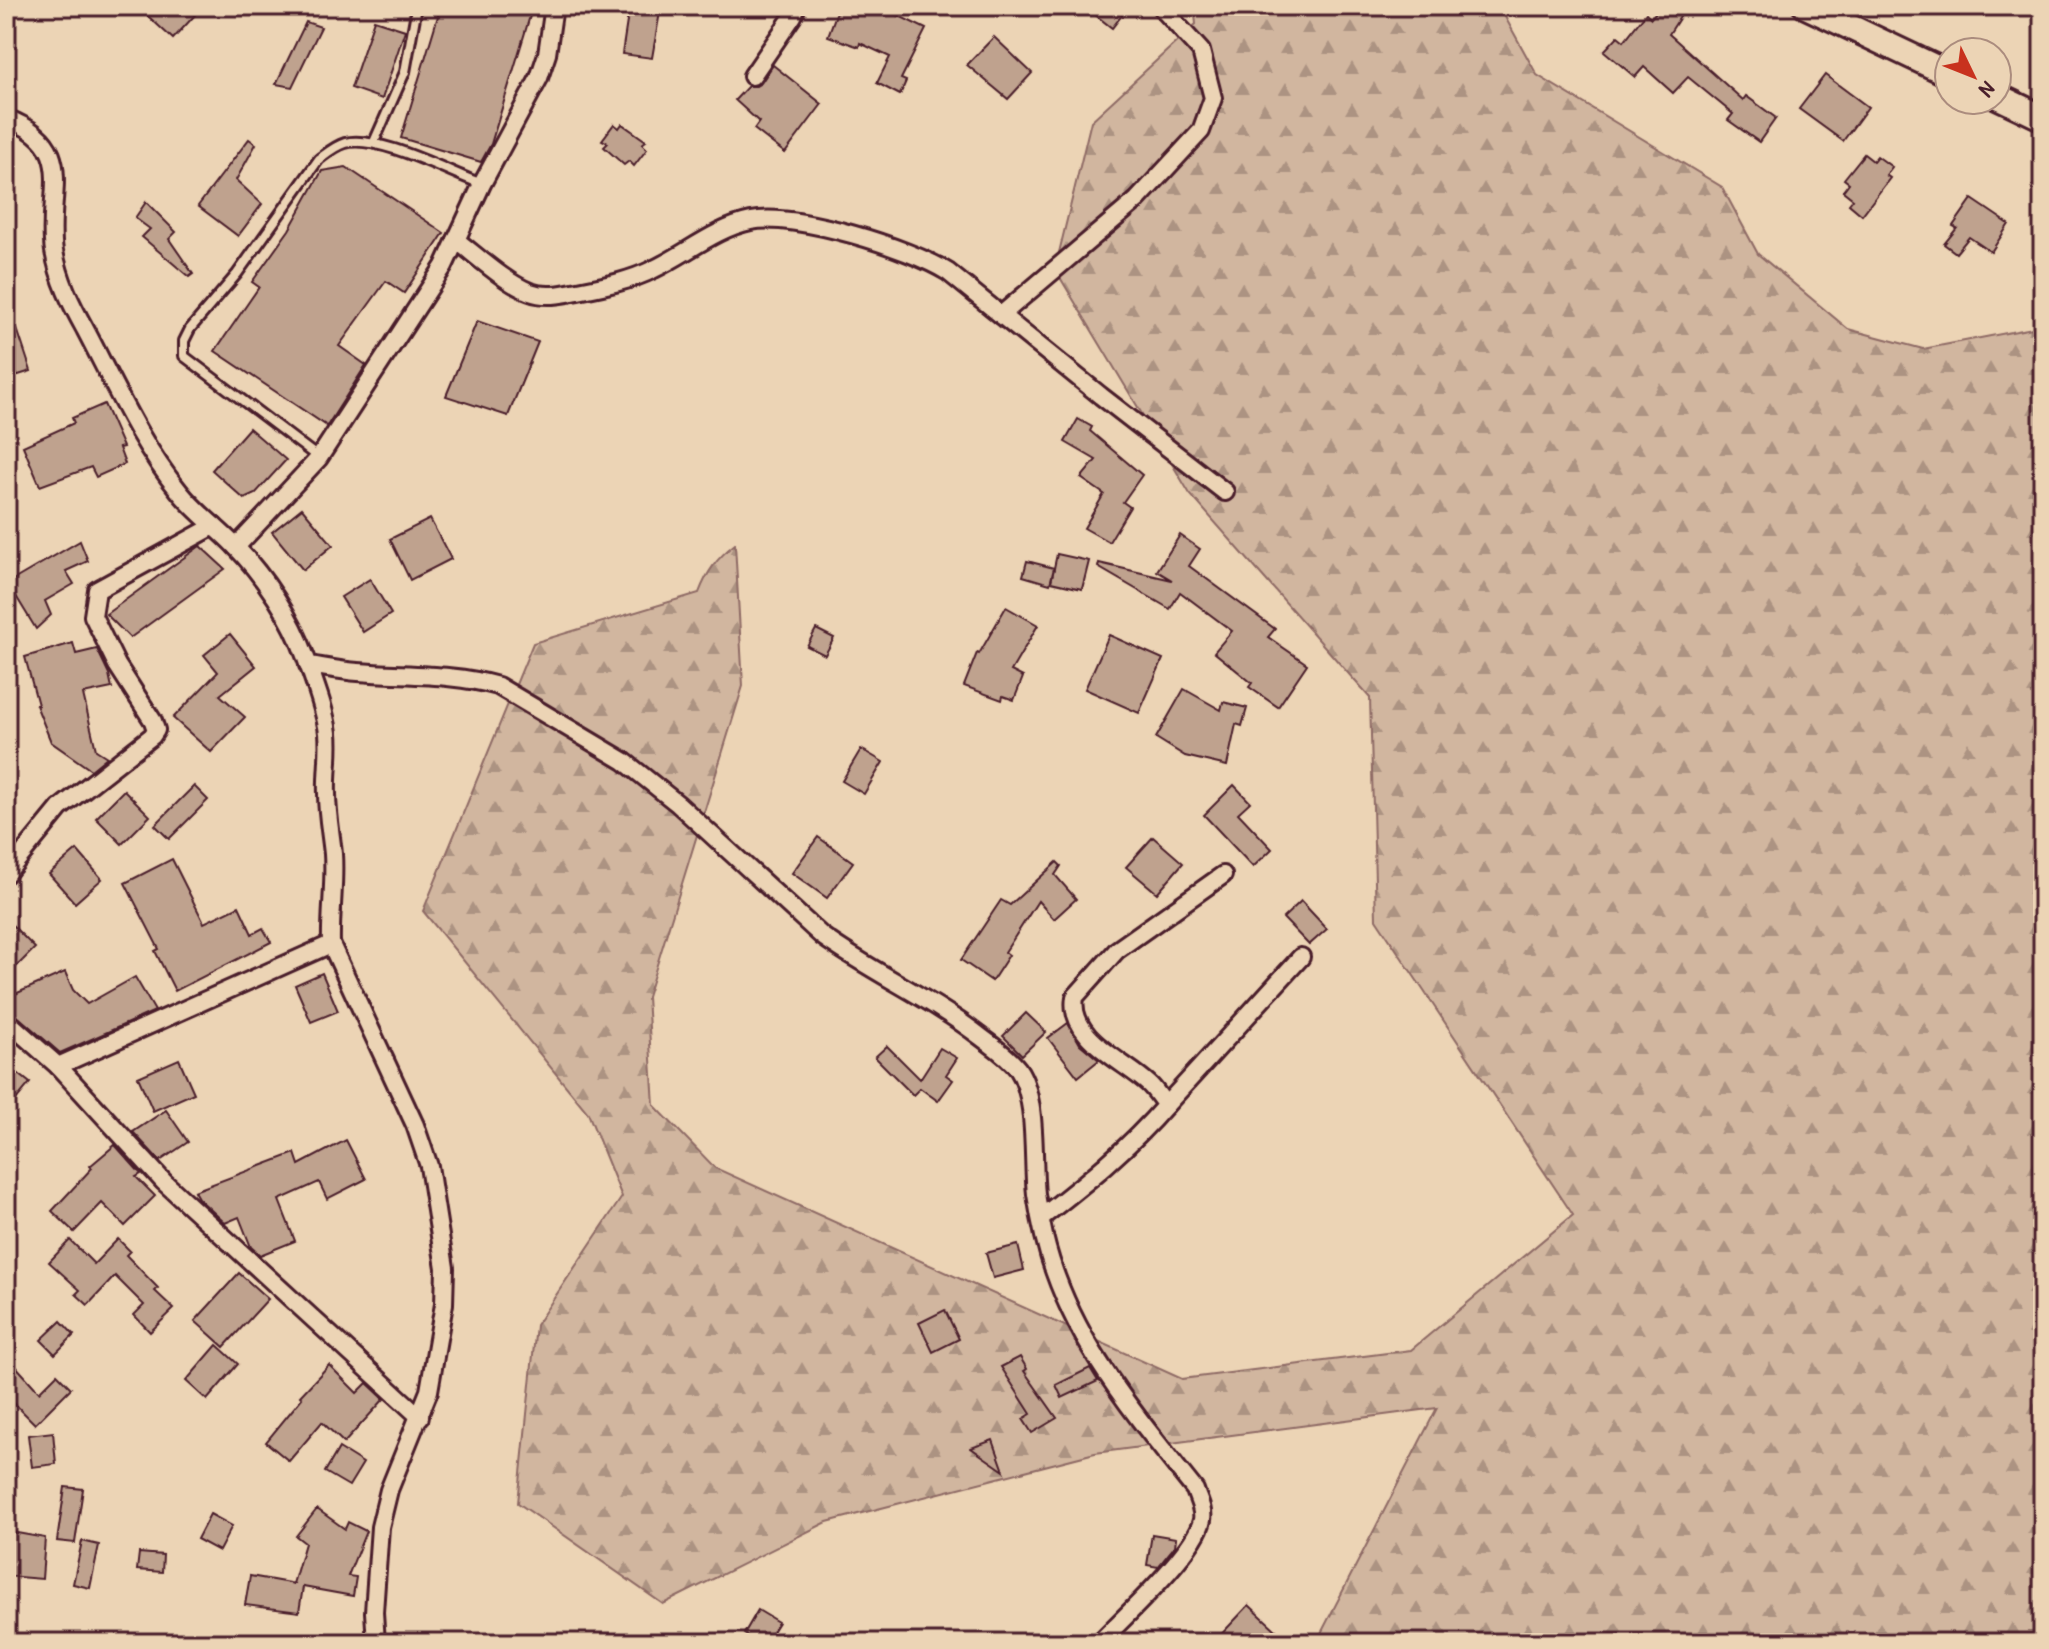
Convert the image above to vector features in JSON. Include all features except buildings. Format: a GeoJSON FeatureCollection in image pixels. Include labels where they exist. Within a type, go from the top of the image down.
{"type":"FeatureCollection","features":[{"type":"Feature","properties":{"kind":"main road"},"geometry":{"type":"LineString","coordinates":[[1821,9],[1933,66]]}},
{"type":"Feature","properties":{"kind":"main road"},"geometry":{"type":"LineString","coordinates":[[2013,104],[2043,118]]}},
{"type":"Feature","properties":{"kind":"street"},"geometry":{"type":"LineString","coordinates":[[236,547],[319,458],[444,266],[482,184],[539,78],[547,54],[554,6]]}},
{"type":"Feature","properties":{"kind":"street"},"geometry":{"type":"LineString","coordinates":[[752,76],[797,6]]}},
{"type":"Feature","properties":{"kind":"street"},"geometry":{"type":"LineString","coordinates":[[1001,315],[1137,200],[1201,131],[1213,98],[1201,51],[1160,6]]}},
{"type":"Feature","properties":{"kind":"street"},"geometry":{"type":"LineString","coordinates":[[6,118],[32,130],[52,157],[55,172],[54,247],[69,300],[163,471],[181,495],[236,547],[273,596],[308,665],[328,730],[327,791],[334,900],[331,944],[415,1125],[429,1166],[445,1268],[444,1304],[429,1391],[389,1490],[380,1527],[374,1612],[376,1643]]}},
{"type":"Feature","properties":{"kind":"street"},"geometry":{"type":"LineString","coordinates":[[456,240],[531,293],[551,296],[614,284],[652,270],[728,228],[775,218],[813,223],[919,256],[948,272],[1225,492]]}},
{"type":"Feature","properties":{"kind":"street"},"geometry":{"type":"LineString","coordinates":[[6,874],[60,808],[156,730],[117,665],[93,616],[97,590],[214,526]]}},
{"type":"Feature","properties":{"kind":"street"},"geometry":{"type":"LineString","coordinates":[[308,665],[480,681],[498,686],[624,761],[678,804],[822,936],[847,954],[932,1002],[1011,1060],[1021,1073],[1029,1094],[1036,1198],[1061,1291],[1080,1332],[1118,1394],[1195,1490],[1202,1508],[1202,1520],[1197,1532],[1171,1569],[1099,1643]]}},
{"type":"Feature","properties":{"kind":"street"},"geometry":{"type":"LineString","coordinates":[[1166,1105],[1149,1084],[1089,1037],[1073,1007],[1075,997],[1117,950],[1223,875]]}},
{"type":"Feature","properties":{"kind":"street"},"geometry":{"type":"LineString","coordinates":[[58,1066],[331,944]]}},
{"type":"Feature","properties":{"kind":"street"},"geometry":{"type":"LineString","coordinates":[[1042,1217],[1135,1139],[1301,957]]}},
{"type":"Feature","properties":{"kind":"street"},"geometry":{"type":"LineString","coordinates":[[6,1020],[58,1066],[164,1182],[420,1417]]}},
{"type":"Feature","properties":{"kind":"lane"},"geometry":{"type":"LineString","coordinates":[[374,142],[405,72],[417,6]]}},
{"type":"Feature","properties":{"kind":"lane"},"geometry":{"type":"LineString","coordinates":[[319,458],[184,356],[184,341],[190,329],[237,274],[319,159],[333,148],[347,142],[374,142],[482,184]]}},
{"type":"Feature","properties":{"kind":"green space"},"geometry":{"type":"Polygon","coordinates":[[[1194,6],[1499,6],[1537,75],[1722,187],[1758,254],[1848,329],[1923,349],[2043,326],[2043,745],[2040,749],[2043,758],[2043,1643],[1316,1643],[1437,1408],[1095,1453],[827,1522],[663,1604],[518,1503],[536,1325],[622,1197],[588,1113],[423,911],[533,643],[699,593],[713,566],[735,544],[743,686],[647,997],[654,1105],[715,1168],[1182,1379],[1411,1350],[1573,1215],[1376,919],[1370,698],[1190,494],[1055,269],[1091,121],[1196,24],[1194,6]]]}}]}
